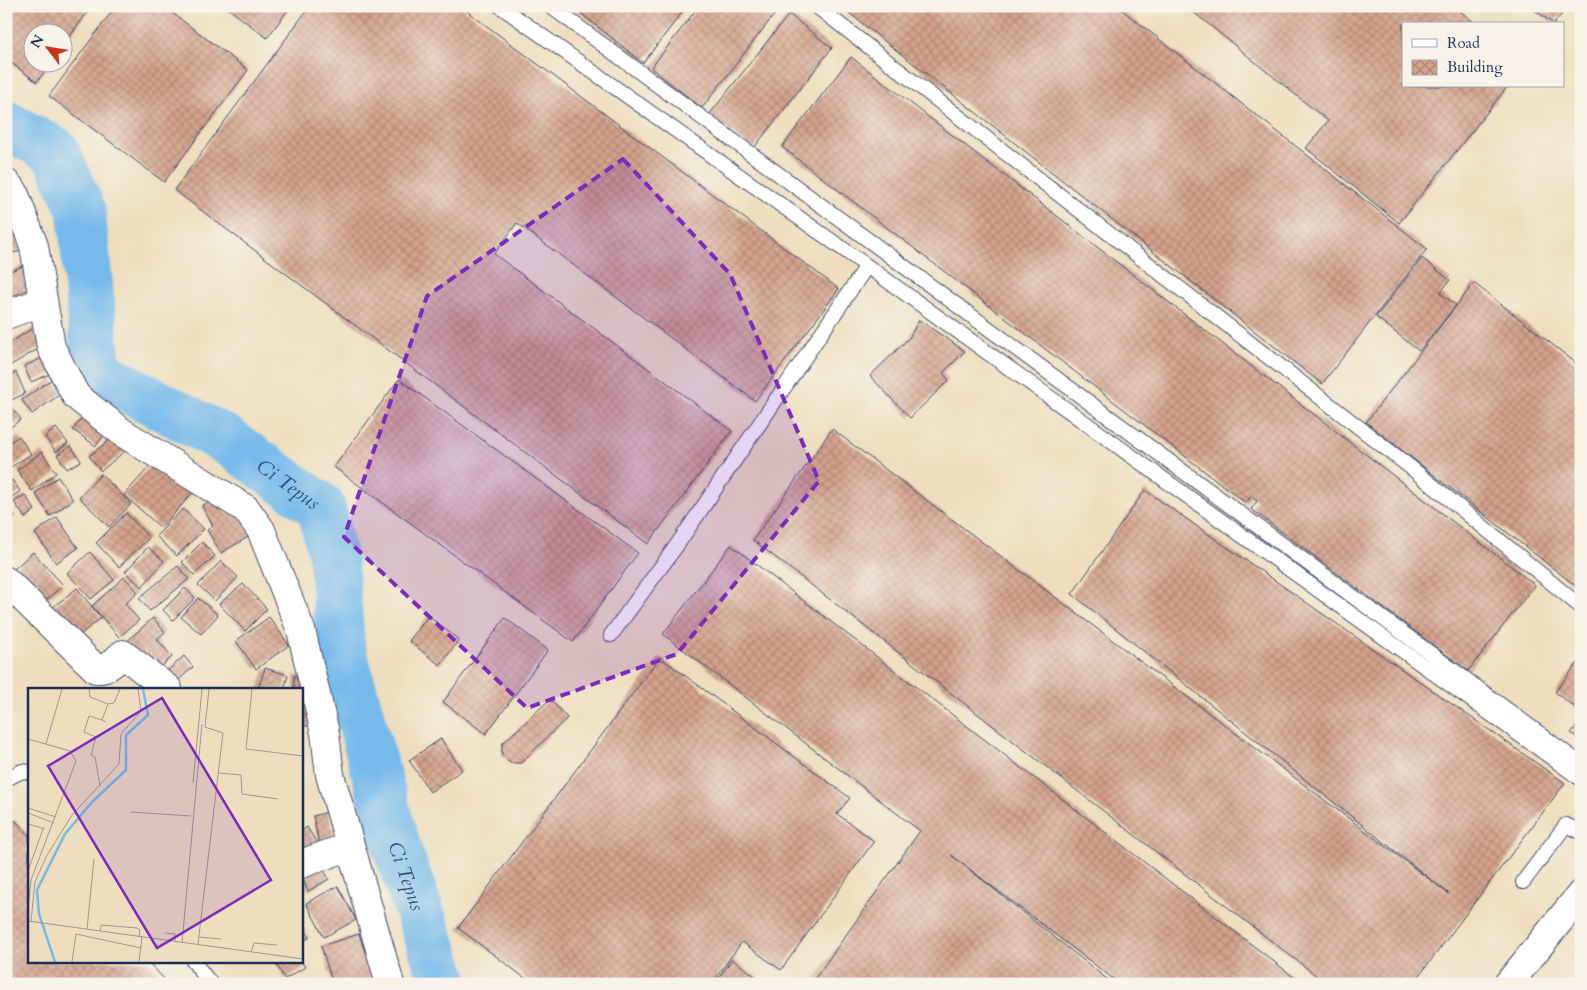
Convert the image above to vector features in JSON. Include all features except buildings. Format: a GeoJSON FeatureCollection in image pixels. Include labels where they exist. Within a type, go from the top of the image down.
{"type":"FeatureCollection","features":[{"type":"Feature","properties":{"kind":"street"},"geometry":{"type":"LineString","coordinates":[[6,183],[14,192],[34,246],[51,348],[76,396],[123,433],[246,509],[261,530],[301,630],[313,731],[330,776],[371,910],[390,984]]}},
{"type":"Feature","properties":{"kind":"street"},"geometry":{"type":"LineString","coordinates":[[6,315],[42,302]]}},
{"type":"Feature","properties":{"kind":"street"},"geometry":{"type":"LineString","coordinates":[[6,581],[96,668],[103,670],[123,654],[167,688]]}},
{"type":"Feature","properties":{"kind":"street"},"geometry":{"type":"LineString","coordinates":[[302,864],[350,846]]}},
{"type":"Feature","properties":{"kind":"street"},"geometry":{"type":"LineString","coordinates":[[1508,984],[1581,894]]}},
{"type":"Feature","properties":{"kind":"lane"},"geometry":{"type":"LineString","coordinates":[[500,6],[867,266],[1581,779]]}},
{"type":"Feature","properties":{"kind":"lane"},"geometry":{"type":"LineString","coordinates":[[550,6],[1581,764]]}},
{"type":"Feature","properties":{"kind":"lane"},"geometry":{"type":"LineString","coordinates":[[816,6],[1402,461],[1581,607]]}},
{"type":"Feature","properties":{"kind":"lane"},"geometry":{"type":"LineString","coordinates":[[611,635],[678,545],[867,266]]}},
{"type":"Feature","properties":{"kind":"lane"},"geometry":{"type":"LineString","coordinates":[[6,779],[22,771],[28,772]]}},
{"type":"Feature","properties":{"kind":"lane"},"geometry":{"type":"LineString","coordinates":[[1523,882],[1566,826],[1581,832]]}},
{"type":"Feature","properties":{"kind":"lane"},"geometry":{"type":"LineString","coordinates":[[194,962],[211,984]]}},
{"type":"Feature","properties":{"kind":"highlighted area"},"geometry":{"type":"Polygon","coordinates":[[[623,159],[730,274],[819,481],[677,654],[527,708],[344,537],[427,296],[623,159]]]}},
{"type":"Feature","properties":{"kind":"waterway","name":"Ci Tepus"},"geometry":{"type":"LineString","coordinates":[[6,125],[55,151],[81,209],[97,372],[226,440],[321,507],[333,558],[341,648],[396,846],[445,984]]}}]}
